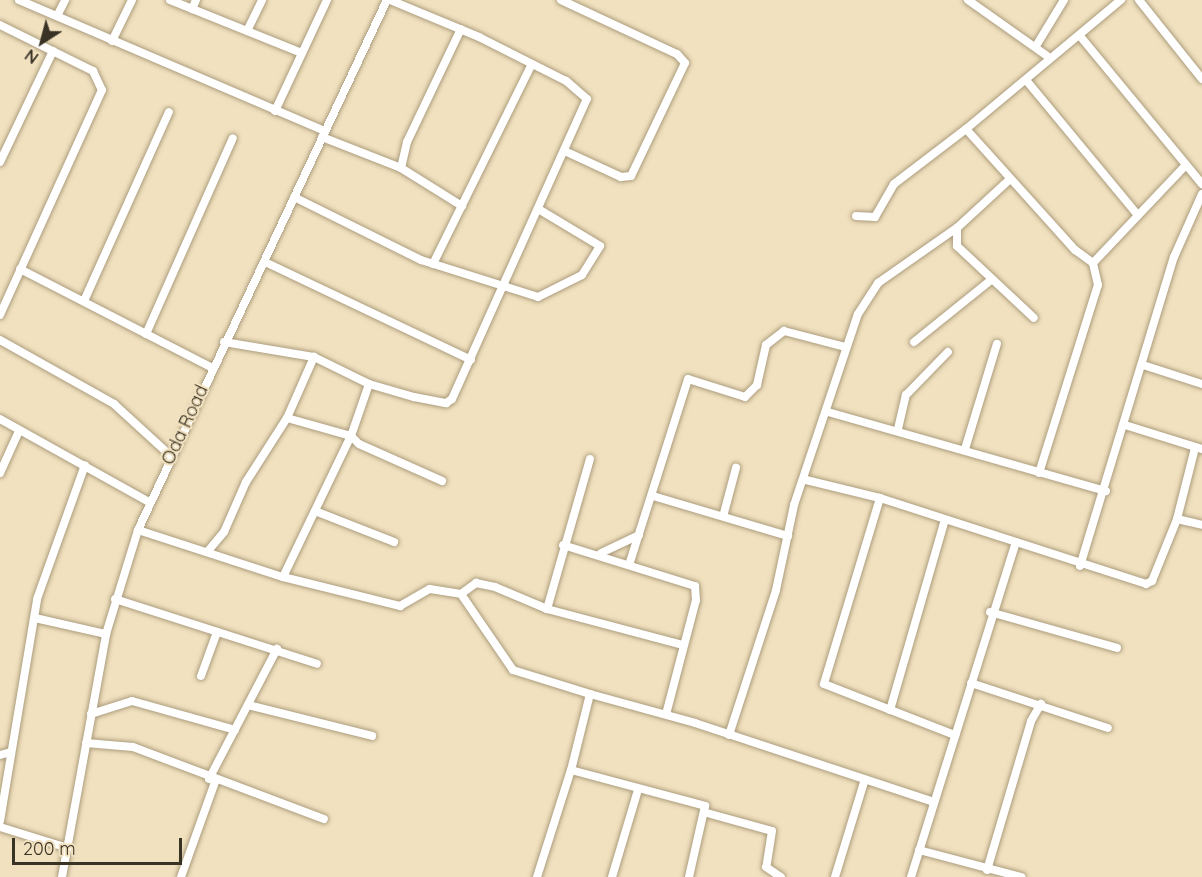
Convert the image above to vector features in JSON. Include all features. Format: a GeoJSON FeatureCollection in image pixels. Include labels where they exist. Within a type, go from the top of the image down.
{"type":"FeatureCollection","features":[{"type":"Feature","properties":{"kind":"street"},"geometry":{"type":"LineString","coordinates":[[19,0],[401,168],[462,206]]}},
{"type":"Feature","properties":{"kind":"street"},"geometry":{"type":"LineString","coordinates":[[57,16],[65,0]]}},
{"type":"Feature","properties":{"kind":"street"},"geometry":{"type":"LineString","coordinates":[[112,41],[132,0]]}},
{"type":"Feature","properties":{"kind":"street"},"geometry":{"type":"LineString","coordinates":[[171,0],[302,53]]}},
{"type":"Feature","properties":{"kind":"street"},"geometry":{"type":"LineString","coordinates":[[192,9],[196,0]]}},
{"type":"Feature","properties":{"kind":"street"},"geometry":{"type":"LineString","coordinates":[[247,31],[262,0]]}},
{"type":"Feature","properties":{"kind":"street"},"geometry":{"type":"LineString","coordinates":[[275,111],[327,0]]}},
{"type":"Feature","properties":{"kind":"street"},"geometry":{"type":"LineString","coordinates":[[224,342],[314,357],[369,384],[446,404],[471,360],[585,112],[586,94],[461,28],[389,0]]}},
{"type":"Feature","properties":{"kind":"street","name":"Oda Road"},"geometry":{"type":"LineString","coordinates":[[62,877],[106,634],[138,530],[224,342],[265,262],[323,134],[389,0]]}},
{"type":"Feature","properties":{"kind":"street"},"geometry":{"type":"LineString","coordinates":[[561,0],[677,54],[685,63],[631,176],[621,177],[567,152]]}},
{"type":"Feature","properties":{"kind":"street"},"geometry":{"type":"LineString","coordinates":[[968,0],[1047,56]]}},
{"type":"Feature","properties":{"kind":"street"},"geometry":{"type":"LineString","coordinates":[[1036,46],[1064,0]]}},
{"type":"Feature","properties":{"kind":"street"},"geometry":{"type":"LineString","coordinates":[[856,216],[875,217],[894,184],[1026,80],[1047,56],[1080,36],[1121,0]]}},
{"type":"Feature","properties":{"kind":"street"},"geometry":{"type":"LineString","coordinates":[[1138,0],[1202,79]]}},
{"type":"Feature","properties":{"kind":"street"},"geometry":{"type":"LineString","coordinates":[[0,25],[93,71],[102,90],[0,315]]}},
{"type":"Feature","properties":{"kind":"street"},"geometry":{"type":"LineString","coordinates":[[401,168],[407,142],[461,28]]}},
{"type":"Feature","properties":{"kind":"street"},"geometry":{"type":"LineString","coordinates":[[1080,36],[1202,184]]}},
{"type":"Feature","properties":{"kind":"street"},"geometry":{"type":"LineString","coordinates":[[0,162],[53,51]]}},
{"type":"Feature","properties":{"kind":"street"},"geometry":{"type":"LineString","coordinates":[[434,264],[532,64]]}},
{"type":"Feature","properties":{"kind":"street"},"geometry":{"type":"LineString","coordinates":[[1026,80],[1137,214]]}},
{"type":"Feature","properties":{"kind":"street"},"geometry":{"type":"LineString","coordinates":[[84,301],[169,112]]}},
{"type":"Feature","properties":{"kind":"street"},"geometry":{"type":"LineString","coordinates":[[966,129],[1009,180],[1093,263],[1098,285],[1039,472]]}},
{"type":"Feature","properties":{"kind":"street"},"geometry":{"type":"LineString","coordinates":[[146,334],[233,138]]}},
{"type":"Feature","properties":{"kind":"street"},"geometry":{"type":"LineString","coordinates":[[1093,263],[1137,214],[1186,165]]}},
{"type":"Feature","properties":{"kind":"street"},"geometry":{"type":"LineString","coordinates":[[729,735],[788,536],[828,412],[845,347],[858,314],[878,283],[958,227],[1009,180]]}},
{"type":"Feature","properties":{"kind":"street"},"geometry":{"type":"LineString","coordinates":[[1080,566],[1106,491],[1174,257],[1202,194]]}},
{"type":"Feature","properties":{"kind":"street"},"geometry":{"type":"LineString","coordinates":[[294,197],[434,264],[505,288],[543,296],[582,275],[597,252],[598,243],[540,210]]}},
{"type":"Feature","properties":{"kind":"street"},"geometry":{"type":"LineString","coordinates":[[958,227],[955,243],[991,280],[1034,318]]}},
{"type":"Feature","properties":{"kind":"street"},"geometry":{"type":"LineString","coordinates":[[265,262],[471,360]]}},
{"type":"Feature","properties":{"kind":"street"},"geometry":{"type":"LineString","coordinates":[[20,269],[213,368]]}},
{"type":"Feature","properties":{"kind":"street"},"geometry":{"type":"LineString","coordinates":[[914,342],[991,280]]}},
{"type":"Feature","properties":{"kind":"street"},"geometry":{"type":"LineString","coordinates":[[630,562],[688,379],[746,397],[757,385],[766,345],[779,333],[799,331],[845,347]]}},
{"type":"Feature","properties":{"kind":"street"},"geometry":{"type":"LineString","coordinates":[[0,340],[114,404],[171,456]]}},
{"type":"Feature","properties":{"kind":"street"},"geometry":{"type":"LineString","coordinates":[[965,449],[997,344]]}},
{"type":"Feature","properties":{"kind":"street"},"geometry":{"type":"LineString","coordinates":[[898,429],[906,395],[948,352]]}},
{"type":"Feature","properties":{"kind":"street"},"geometry":{"type":"LineString","coordinates":[[208,551],[224,532],[246,482],[287,417],[314,357]]}},
{"type":"Feature","properties":{"kind":"street"},"geometry":{"type":"LineString","coordinates":[[1143,365],[1202,384]]}},
{"type":"Feature","properties":{"kind":"street"},"geometry":{"type":"LineString","coordinates":[[283,577],[351,436],[369,384]]}},
{"type":"Feature","properties":{"kind":"street"},"geometry":{"type":"LineString","coordinates":[[828,412],[898,429],[1106,491]]}},
{"type":"Feature","properties":{"kind":"street"},"geometry":{"type":"LineString","coordinates":[[287,417],[351,436],[359,444],[442,481]]}},
{"type":"Feature","properties":{"kind":"street"},"geometry":{"type":"LineString","coordinates":[[0,419],[149,502]]}},
{"type":"Feature","properties":{"kind":"street"},"geometry":{"type":"LineString","coordinates":[[806,480],[880,498],[1016,542],[1080,566],[1149,584],[1177,519],[1198,448],[1125,425]]}},
{"type":"Feature","properties":{"kind":"street"},"geometry":{"type":"LineString","coordinates":[[0,473],[19,431]]}},
{"type":"Feature","properties":{"kind":"street"},"geometry":{"type":"LineString","coordinates":[[547,609],[563,545],[590,459]]}},
{"type":"Feature","properties":{"kind":"street"},"geometry":{"type":"LineString","coordinates":[[0,822],[45,572],[85,465]]}},
{"type":"Feature","properties":{"kind":"street"},"geometry":{"type":"LineString","coordinates":[[724,513],[736,468]]}},
{"type":"Feature","properties":{"kind":"street"},"geometry":{"type":"LineString","coordinates":[[652,496],[724,513],[788,536]]}},
{"type":"Feature","properties":{"kind":"street"},"geometry":{"type":"LineString","coordinates":[[880,498],[824,684],[955,735]]}},
{"type":"Feature","properties":{"kind":"street"},"geometry":{"type":"LineString","coordinates":[[315,510],[394,542]]}},
{"type":"Feature","properties":{"kind":"street"},"geometry":{"type":"LineString","coordinates":[[890,710],[945,519]]}},
{"type":"Feature","properties":{"kind":"street"},"geometry":{"type":"LineString","coordinates":[[1177,519],[1202,525]]}},
{"type":"Feature","properties":{"kind":"street"},"geometry":{"type":"LineString","coordinates":[[138,530],[283,577],[400,606],[430,589],[462,594],[476,583],[547,609],[683,645]]}},
{"type":"Feature","properties":{"kind":"street"},"geometry":{"type":"LineString","coordinates":[[602,553],[639,535]]}},
{"type":"Feature","properties":{"kind":"street"},"geometry":{"type":"LineString","coordinates":[[911,877],[971,683],[990,612],[1016,542]]}},
{"type":"Feature","properties":{"kind":"street"},"geometry":{"type":"LineString","coordinates":[[563,545],[602,553],[695,586],[666,714]]}},
{"type":"Feature","properties":{"kind":"street"},"geometry":{"type":"LineString","coordinates":[[462,594],[513,670],[666,714],[864,783],[934,802]]}},
{"type":"Feature","properties":{"kind":"street"},"geometry":{"type":"LineString","coordinates":[[115,599],[277,649],[317,664]]}},
{"type":"Feature","properties":{"kind":"street"},"geometry":{"type":"LineString","coordinates":[[990,612],[1117,648]]}},
{"type":"Feature","properties":{"kind":"street"},"geometry":{"type":"LineString","coordinates":[[35,618],[106,634]]}},
{"type":"Feature","properties":{"kind":"street"},"geometry":{"type":"LineString","coordinates":[[201,676],[217,632]]}},
{"type":"Feature","properties":{"kind":"street"},"geometry":{"type":"LineString","coordinates":[[181,877],[212,780],[277,649]]}},
{"type":"Feature","properties":{"kind":"street"},"geometry":{"type":"LineString","coordinates":[[971,683],[1032,702],[1038,708],[1108,728]]}},
{"type":"Feature","properties":{"kind":"street"},"geometry":{"type":"LineString","coordinates":[[537,877],[571,770],[590,694]]}},
{"type":"Feature","properties":{"kind":"street"},"geometry":{"type":"LineString","coordinates":[[91,714],[132,701],[235,730]]}},
{"type":"Feature","properties":{"kind":"street"},"geometry":{"type":"LineString","coordinates":[[248,705],[372,736]]}},
{"type":"Feature","properties":{"kind":"street"},"geometry":{"type":"LineString","coordinates":[[987,870],[1038,708]]}},
{"type":"Feature","properties":{"kind":"street"},"geometry":{"type":"LineString","coordinates":[[86,743],[133,747],[212,780],[324,819]]}},
{"type":"Feature","properties":{"kind":"street"},"geometry":{"type":"LineString","coordinates":[[0,755],[11,752]]}},
{"type":"Feature","properties":{"kind":"street"},"geometry":{"type":"LineString","coordinates":[[571,770],[638,790],[695,801],[707,813],[772,831],[766,867],[781,877]]}},
{"type":"Feature","properties":{"kind":"street"},"geometry":{"type":"LineString","coordinates":[[835,877],[864,783]]}},
{"type":"Feature","properties":{"kind":"street"},"geometry":{"type":"LineString","coordinates":[[612,877],[638,790]]}},
{"type":"Feature","properties":{"kind":"street"},"geometry":{"type":"LineString","coordinates":[[689,877],[707,813]]}},
{"type":"Feature","properties":{"kind":"street"},"geometry":{"type":"LineString","coordinates":[[0,827],[68,848]]}},
{"type":"Feature","properties":{"kind":"street"},"geometry":{"type":"LineString","coordinates":[[919,850],[987,870],[1021,877]]}}]}
